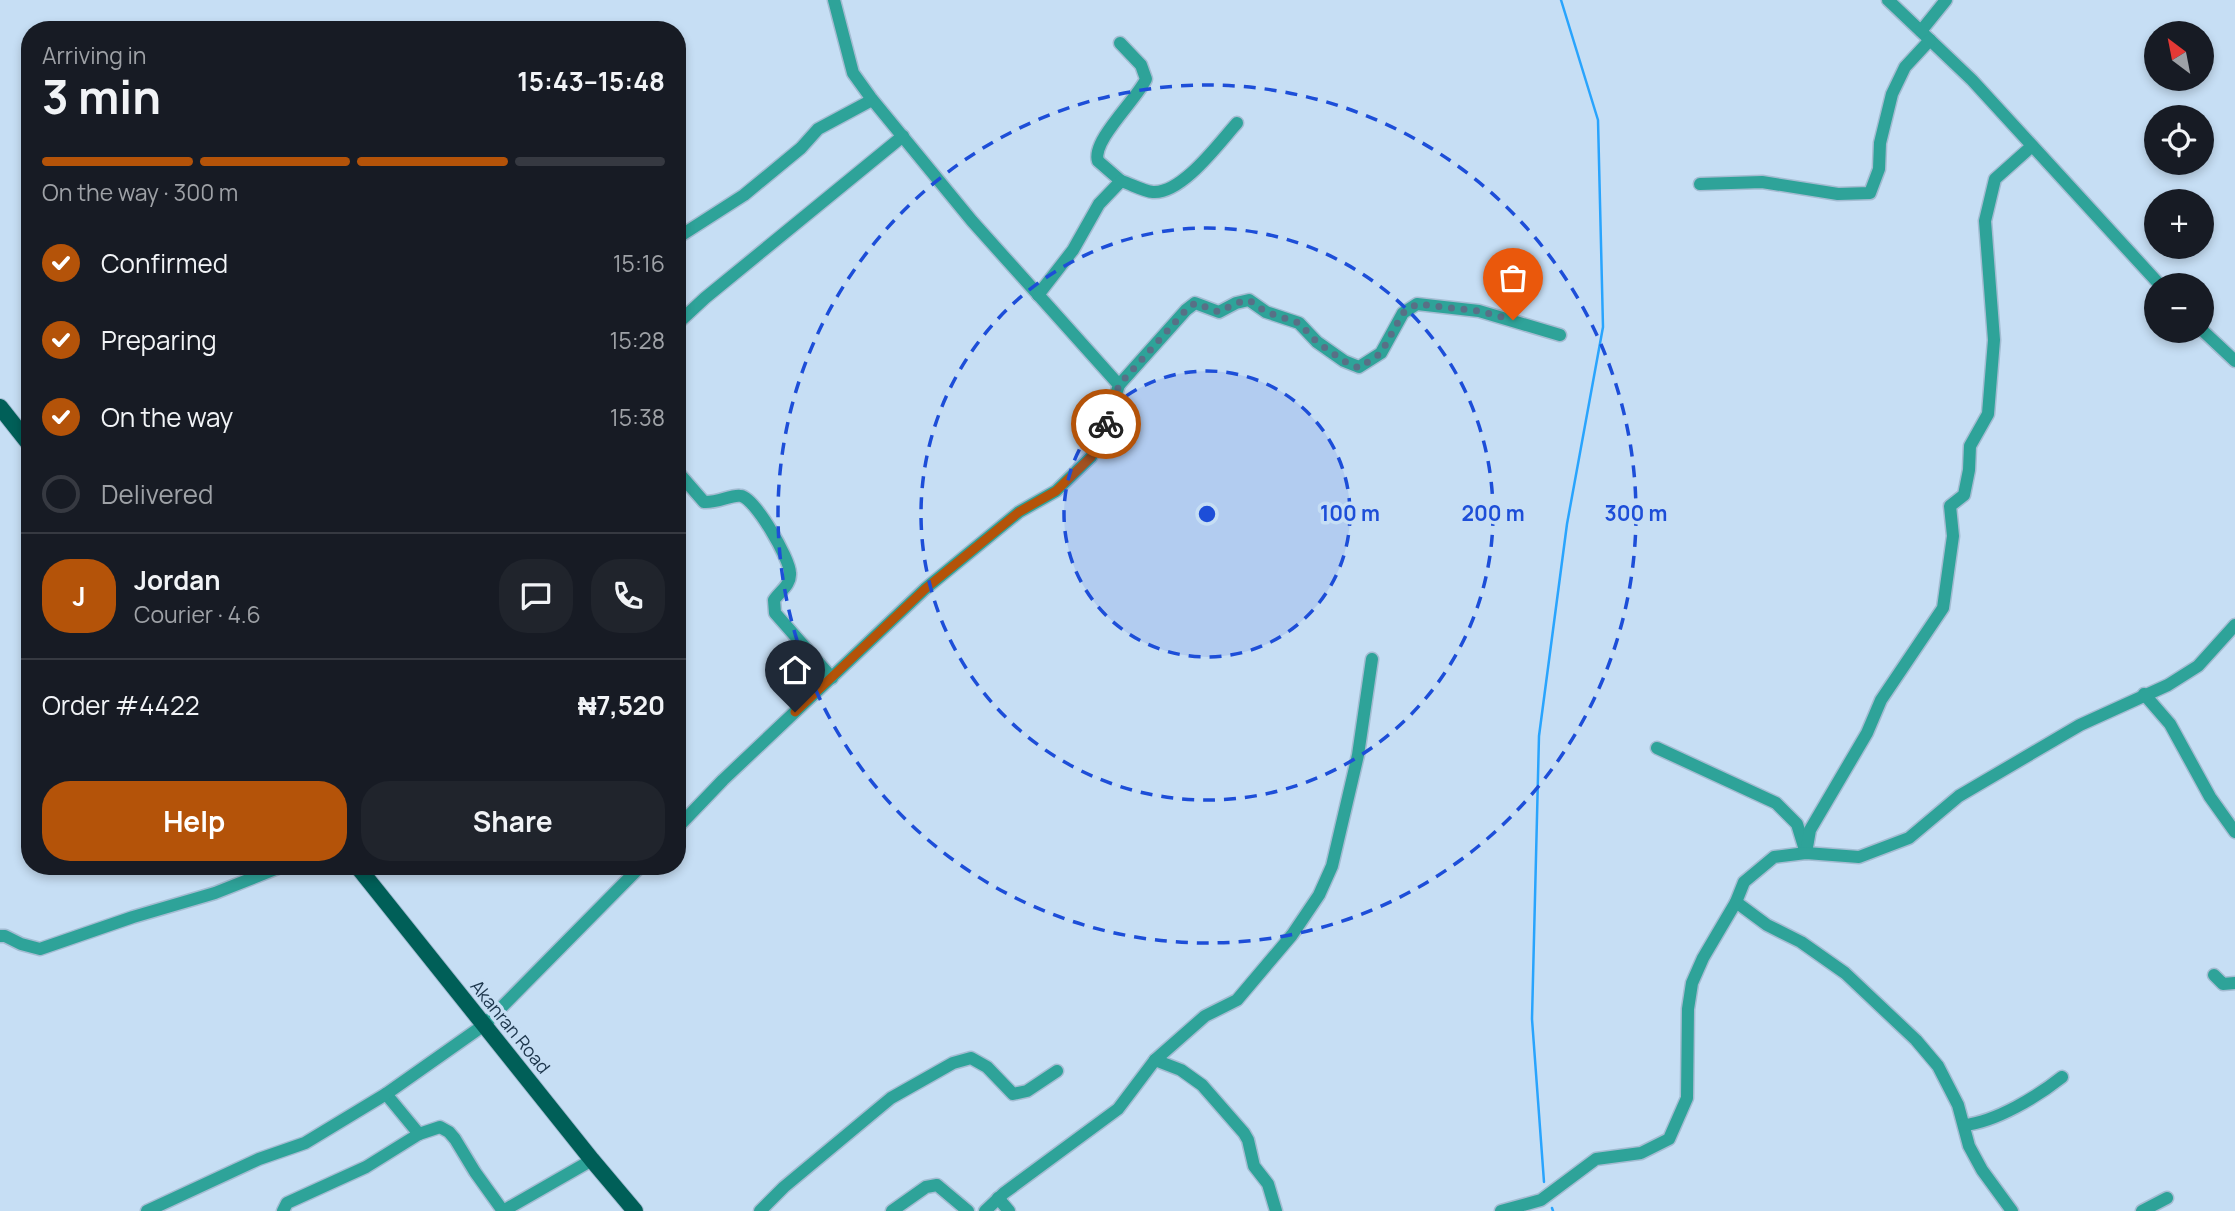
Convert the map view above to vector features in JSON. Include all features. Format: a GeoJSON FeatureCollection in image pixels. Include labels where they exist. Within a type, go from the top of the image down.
{"type":"FeatureCollection","features":[{"type":"Feature","properties":{"kind":"main road"},"geometry":{"type":"LineString","coordinates":[[0,407],[21,434]]}},
{"type":"Feature","properties":{"kind":"main road","name":"Akanran Road"},"geometry":{"type":"LineString","coordinates":[[364,875],[632,1210]]}},
{"type":"Feature","properties":{"kind":"street"},"geometry":{"type":"LineString","coordinates":[[834,0],[853,73],[872,100],[972,221],[1119,385]]}},
{"type":"Feature","properties":{"kind":"street"},"geometry":{"type":"LineString","coordinates":[[1888,0],[1972,79],[2149,273]]}},
{"type":"Feature","properties":{"kind":"street"},"geometry":{"type":"LineString","coordinates":[[1700,184],[1762,182],[1838,194],[1870,193],[1879,169],[1880,143],[1895,86],[1946,0]]}},
{"type":"Feature","properties":{"kind":"street"},"geometry":{"type":"LineString","coordinates":[[1120,43],[1141,65],[1146,79],[1097,151],[1098,161],[1121,181],[1151,192],[1163,191],[1188,176],[1237,123]]}},
{"type":"Feature","properties":{"kind":"street"},"geometry":{"type":"LineString","coordinates":[[686,232],[744,195],[801,148],[818,129],[872,100]]}},
{"type":"Feature","properties":{"kind":"street"},"geometry":{"type":"LineString","coordinates":[[686,316],[903,136]]}},
{"type":"Feature","properties":{"kind":"street"},"geometry":{"type":"LineString","coordinates":[[1806,853],[1810,831],[1867,733],[1881,701],[1943,608],[1953,536],[1950,506],[1964,495],[1970,446],[1988,414],[1994,340],[1985,221],[1995,179],[2032,146]]}},
{"type":"Feature","properties":{"kind":"street"},"geometry":{"type":"LineString","coordinates":[[1038,295],[1073,250],[1099,204],[1121,181]]}},
{"type":"Feature","properties":{"kind":"street"},"geometry":{"type":"LineString","coordinates":[[686,819],[723,780],[925,589],[1019,512],[1056,491],[1091,457],[1107,422],[1119,385],[1195,303],[1219,312],[1249,300],[1266,312],[1299,323],[1317,342],[1359,368],[1381,353],[1403,313],[1417,304],[1479,311],[1560,335]]}},
{"type":"Feature","properties":{"kind":"street"},"geometry":{"type":"LineString","coordinates":[[2214,341],[2235,361]]}},
{"type":"Feature","properties":{"kind":"street"},"geometry":{"type":"LineString","coordinates":[[686,481],[704,502],[715,503],[739,495],[749,499],[756,508],[768,525],[790,572],[787,586],[774,600],[775,613],[832,678]]}},
{"type":"Feature","properties":{"kind":"street"},"geometry":{"type":"LineString","coordinates":[[1501,1211],[1541,1200],[1595,1160],[1641,1153],[1669,1139],[1688,1098],[1688,1009],[1692,983],[1744,882],[1774,858],[1806,853],[1859,857],[1909,838],[1959,796],[2080,725],[2168,685],[2198,666],[2235,625]]}},
{"type":"Feature","properties":{"kind":"street"},"geometry":{"type":"LineString","coordinates":[[985,1211],[998,1198],[1118,1108],[1155,1060],[1205,1016],[1237,999],[1292,935],[1319,895],[1332,866],[1358,755],[1372,659]]}},
{"type":"Feature","properties":{"kind":"street"},"geometry":{"type":"LineString","coordinates":[[2144,694],[2170,724],[2210,797],[2235,832]]}},
{"type":"Feature","properties":{"kind":"street"},"geometry":{"type":"LineString","coordinates":[[1657,748],[1776,803],[1797,824],[1806,853]]}},
{"type":"Feature","properties":{"kind":"street"},"geometry":{"type":"LineString","coordinates":[[0,936],[32,948],[52,946],[133,917],[215,893],[260,875]]}},
{"type":"Feature","properties":{"kind":"street"},"geometry":{"type":"LineString","coordinates":[[147,1211],[259,1159],[305,1143],[386,1094],[484,1025],[632,875]]}},
{"type":"Feature","properties":{"kind":"street"},"geometry":{"type":"LineString","coordinates":[[1736,902],[1767,925],[1801,942],[1845,973],[1906,1031],[1938,1066],[1958,1105],[1969,1146],[1982,1170],[2012,1211]]}},
{"type":"Feature","properties":{"kind":"street"},"geometry":{"type":"LineString","coordinates":[[2214,975],[2223,984],[2235,983]]}},
{"type":"Feature","properties":{"kind":"street"},"geometry":{"type":"LineString","coordinates":[[760,1211],[784,1187],[891,1098],[953,1063],[971,1058],[987,1067],[1013,1094],[1027,1091],[1056,1071]]}},
{"type":"Feature","properties":{"kind":"street"},"geometry":{"type":"LineString","coordinates":[[1155,1060],[1181,1070],[1202,1085],[1244,1132],[1254,1166],[1268,1184],[1276,1211]]}},
{"type":"Feature","properties":{"kind":"street"},"geometry":{"type":"LineString","coordinates":[[1964,1125],[1979,1124],[2044,1092],[2062,1077]]}},
{"type":"Feature","properties":{"kind":"street"},"geometry":{"type":"LineString","coordinates":[[386,1094],[419,1134]]}},
{"type":"Feature","properties":{"kind":"street"},"geometry":{"type":"LineString","coordinates":[[283,1211],[287,1203],[366,1167],[419,1134],[440,1127],[449,1132],[503,1211],[592,1160]]}},
{"type":"Feature","properties":{"kind":"street"},"geometry":{"type":"LineString","coordinates":[[892,1211],[926,1187],[937,1185],[968,1211]]}},
{"type":"Feature","properties":{"kind":"street"},"geometry":{"type":"LineString","coordinates":[[998,1198],[1009,1211]]}},
{"type":"Feature","properties":{"kind":"street"},"geometry":{"type":"LineString","coordinates":[[2142,1211],[2167,1198]]}},
{"type":"Feature","properties":{"kind":"waterway"},"geometry":{"type":"LineString","coordinates":[[1544,1182],[1532,1019],[1539,736],[1567,524],[1603,327],[1598,120],[1561,0]]}},
{"type":"Feature","properties":{"kind":"way so far"},"geometry":{"type":"LineString","coordinates":[[1106,424],[1119,385],[1195,303],[1219,312],[1249,300],[1266,312],[1299,323],[1317,342],[1359,368],[1381,353],[1403,313],[1417,304],[1479,311],[1513,320]]}},
{"type":"Feature","properties":{"kind":"route"},"geometry":{"type":"LineString","coordinates":[[795,712],[925,589],[1019,512],[1056,491],[1091,457],[1106,424]]}}]}
